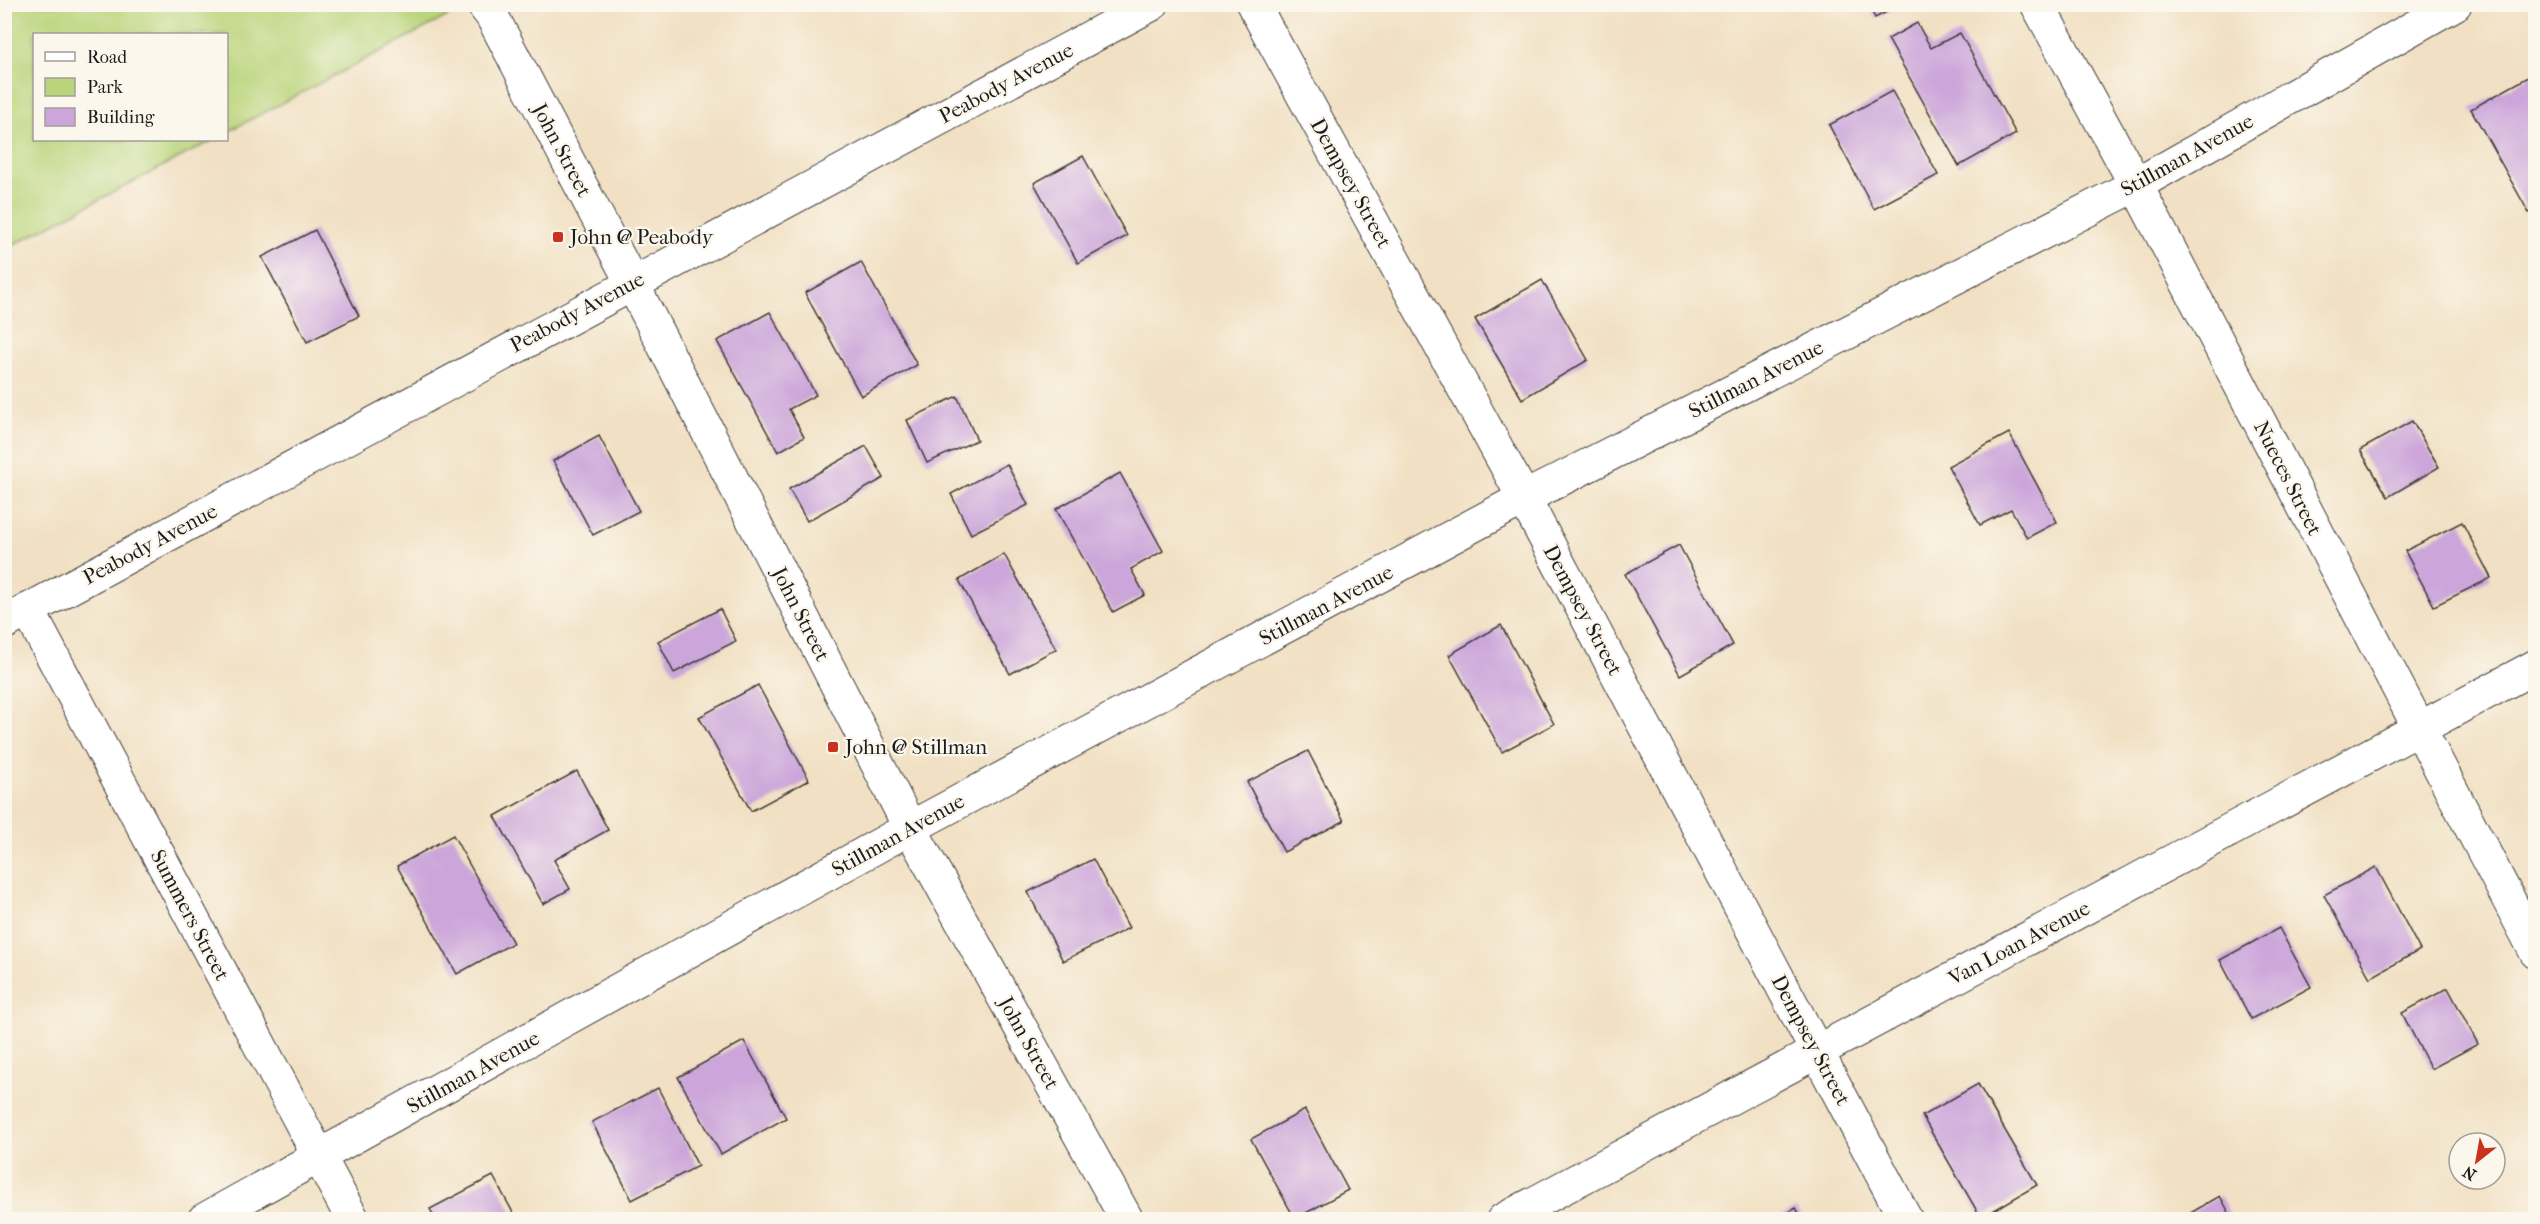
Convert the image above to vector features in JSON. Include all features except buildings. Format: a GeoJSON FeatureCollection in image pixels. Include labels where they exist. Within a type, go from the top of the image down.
{"type":"FeatureCollection","features":[{"type":"Feature","properties":{"kind":"street","name":"John Street"},"geometry":{"type":"LineString","coordinates":[[483,4],[492,16],[632,283],[910,828],[1127,1220]]}},
{"type":"Feature","properties":{"kind":"street","name":"Peabody Avenue"},"geometry":{"type":"LineString","coordinates":[[16,616],[1152,4]]}},
{"type":"Feature","properties":{"kind":"street","name":"Dempsey Street"},"geometry":{"type":"LineString","coordinates":[[1253,4],[1524,498],[1906,1220]]}},
{"type":"Feature","properties":{"kind":"street","name":"Nueces Street"},"geometry":{"type":"LineString","coordinates":[[2037,4],[2136,185],[2535,952]]}},
{"type":"Feature","properties":{"kind":"street","name":"Stillman Avenue"},"geometry":{"type":"LineString","coordinates":[[204,1220],[320,1158],[910,828],[1524,498],[2136,185],[2455,4]]}},
{"type":"Feature","properties":{"kind":"street","name":"Summers Street"},"geometry":{"type":"LineString","coordinates":[[16,616],[353,1220]]}},
{"type":"Feature","properties":{"kind":"street","name":"Van Loan Avenue"},"geometry":{"type":"LineString","coordinates":[[1503,1220],[2535,666]]}},
{"type":"Feature","properties":{"kind":"green space"},"geometry":{"type":"Polygon","coordinates":[[[440,4],[448,16],[228,131],[228,33],[33,33],[33,141],[211,141],[5,249],[5,5],[440,4]]]}},
{"type":"Feature","properties":{"kind":"place","name":"John @ Peabody"},"geometry":{"type":"Point","coordinates":[558,237]}},
{"type":"Feature","properties":{"kind":"place","name":"John @ Stillman"},"geometry":{"type":"Point","coordinates":[833,747]}}]}
